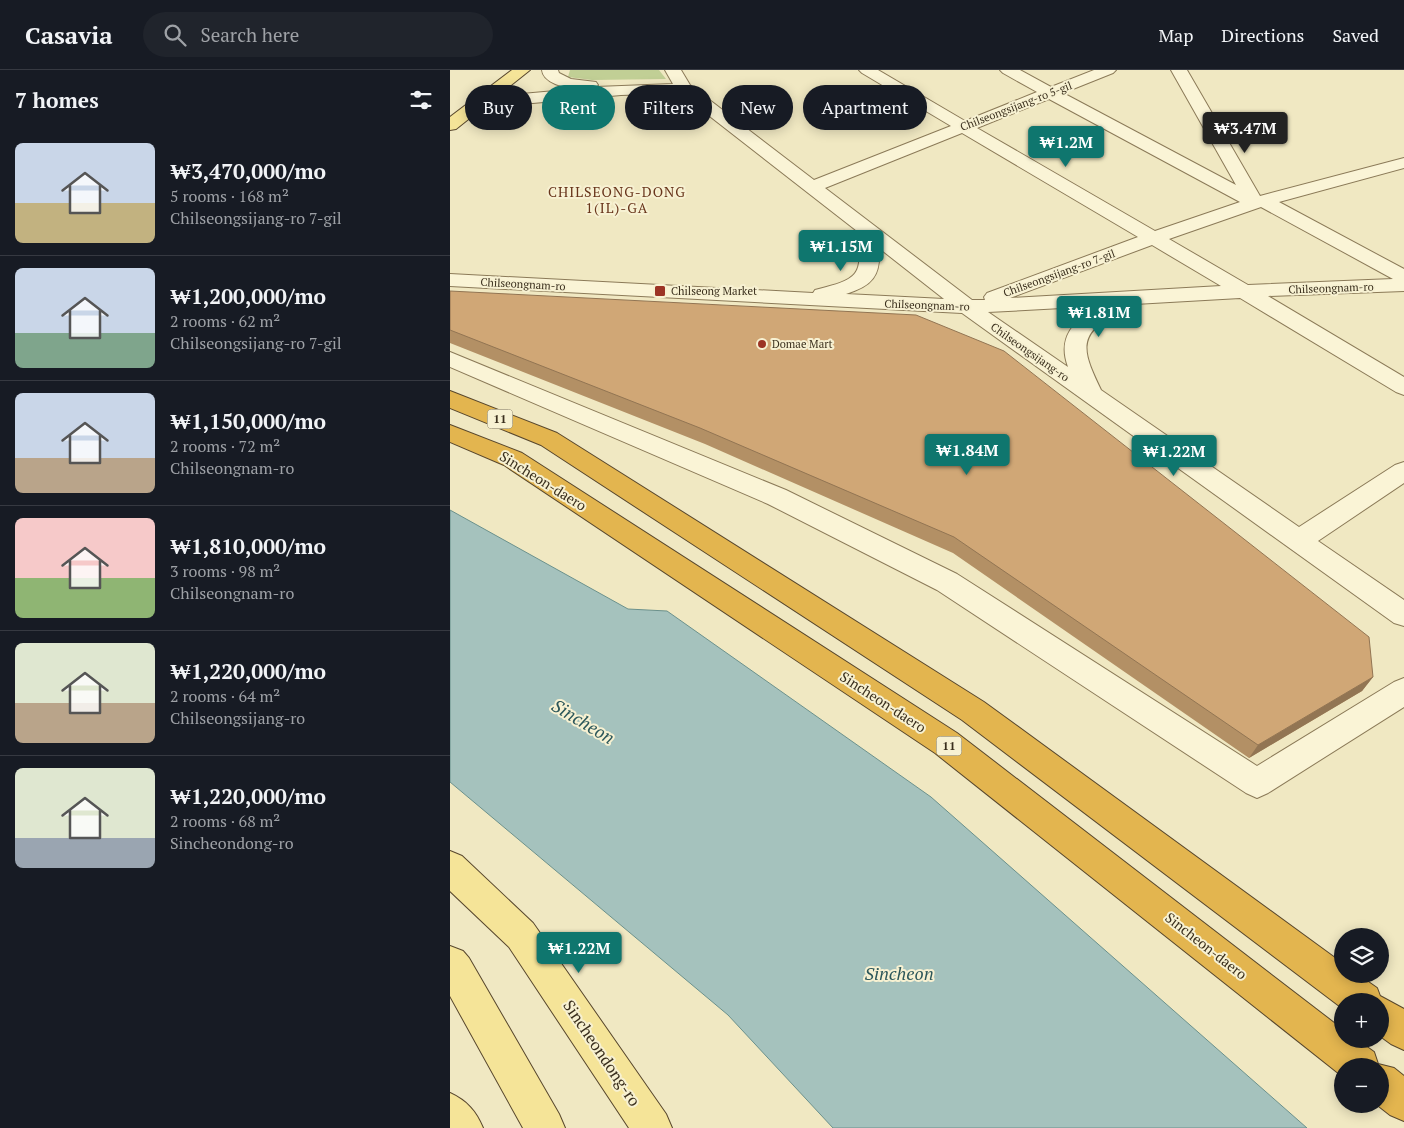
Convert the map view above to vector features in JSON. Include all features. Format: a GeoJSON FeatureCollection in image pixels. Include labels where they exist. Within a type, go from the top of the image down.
{"type":"FeatureCollection","features":[{"type":"Feature","properties":{"kind":"highway","name":"11"},"geometry":{"type":"LineString","coordinates":[[450,399],[549,439],[973,710],[1353,993]]}},
{"type":"Feature","properties":{"kind":"highway","name":"Sincheon-daero"},"geometry":{"type":"LineString","coordinates":[[450,432],[513,459],[946,744],[1350,1058]]}},
{"type":"Feature","properties":{"kind":"highway"},"geometry":{"type":"LineString","coordinates":[[1389,1020],[1404,1031]]}},
{"type":"Feature","properties":{"kind":"highway"},"geometry":{"type":"LineString","coordinates":[[1389,1089],[1404,1101]]}},
{"type":"Feature","properties":{"kind":"main road"},"geometry":{"type":"LineString","coordinates":[[501,85],[522,70]]}},
{"type":"Feature","properties":{"kind":"main road"},"geometry":{"type":"LineString","coordinates":[[450,125],[465,112]]}},
{"type":"Feature","properties":{"kind":"main road","name":"Sincheondong-ro"},"geometry":{"type":"LineString","coordinates":[[450,868],[522,935],[652,1128]]}},
{"type":"Feature","properties":{"kind":"main road"},"geometry":{"type":"LineString","coordinates":[[450,964],[456,971],[545,1128]]}},
{"type":"Feature","properties":{"kind":"main road"},"geometry":{"type":"LineString","coordinates":[[450,1113],[462,1128]]}},
{"type":"Feature","properties":{"kind":"street","name":"Chilseongsijang-ro"},"geometry":{"type":"LineString","coordinates":[[550,70],[549,72],[556,79],[568,84],[586,85],[666,79],[679,75],[811,187],[966,307],[1404,615]]}},
{"type":"Feature","properties":{"kind":"street"},"geometry":{"type":"LineString","coordinates":[[867,70],[1152,238],[1247,291],[1404,387]]}},
{"type":"Feature","properties":{"kind":"street"},"geometry":{"type":"LineString","coordinates":[[1008,70],[1404,277]]}},
{"type":"Feature","properties":{"kind":"street","name":"Chilseongsijang-ro 5-gil"},"geometry":{"type":"LineString","coordinates":[[811,187],[1108,70]]}},
{"type":"Feature","properties":{"kind":"street"},"geometry":{"type":"LineString","coordinates":[[1179,70],[1208,121],[1259,202]]}},
{"type":"Feature","properties":{"kind":"street"},"geometry":{"type":"LineString","coordinates":[[532,98],[620,90],[679,75]]}},
{"type":"Feature","properties":{"kind":"street","name":"Chilseongsijang-ro 7-gil"},"geometry":{"type":"LineString","coordinates":[[966,307],[1152,238],[1259,202],[1404,163]]}},
{"type":"Feature","properties":{"kind":"street"},"geometry":{"type":"LineString","coordinates":[[800,299],[846,289],[862,280],[869,272],[872,259],[866,230]]}},
{"type":"Feature","properties":{"kind":"street","name":"Chilseongnam-ro"},"geometry":{"type":"LineString","coordinates":[[450,280],[966,307],[1247,291],[1404,285]]}},
{"type":"Feature","properties":{"kind":"street"},"geometry":{"type":"LineString","coordinates":[[1091,394],[1074,354],[1075,343],[1080,332],[1092,319],[1106,311],[1142,297]]}},
{"type":"Feature","properties":{"kind":"street"},"geometry":{"type":"LineString","coordinates":[[450,358],[777,497],[947,582],[1257,783],[1404,691]]}},
{"type":"Feature","properties":{"kind":"street"},"geometry":{"type":"LineString","coordinates":[[1299,540],[1404,471]]}},
{"type":"Feature","properties":{"kind":"street"},"geometry":{"type":"LineString","coordinates":[[1369,590],[1404,602]]}},
{"type":"Feature","properties":{"kind":"green space"},"geometry":{"type":"Polygon","coordinates":[[[570,70],[659,70],[666,79],[592,80],[568,77],[570,70]]]}},
{"type":"Feature","properties":{"kind":"water","name":"Sincheon"},"geometry":{"type":"Polygon","coordinates":[[[450,510],[628,609],[667,611],[931,797],[1307,1128],[833,1128],[728,1015],[450,782],[450,510]]]}},
{"type":"Feature","properties":{"kind":"building","name":"Chilseong Market"},"geometry":{"type":"Polygon","coordinates":[[[450,291],[916,315],[1004,351],[1369,637],[1373,677],[1258,745],[954,537],[700,428],[450,330],[450,291]]]}},
{"type":"Feature","properties":{"kind":"place","name":"Chilseong Market"},"geometry":{"type":"Point","coordinates":[660,291]}},
{"type":"Feature","properties":{"kind":"place","name":"Domae Mart"},"geometry":{"type":"Point","coordinates":[762,344]}},
{"type":"Feature","properties":{"kind":"district","name":"CHILSEONG-DONG 1(IL)-GA"},"geometry":{"type":"Point","coordinates":[617,200]}}]}
